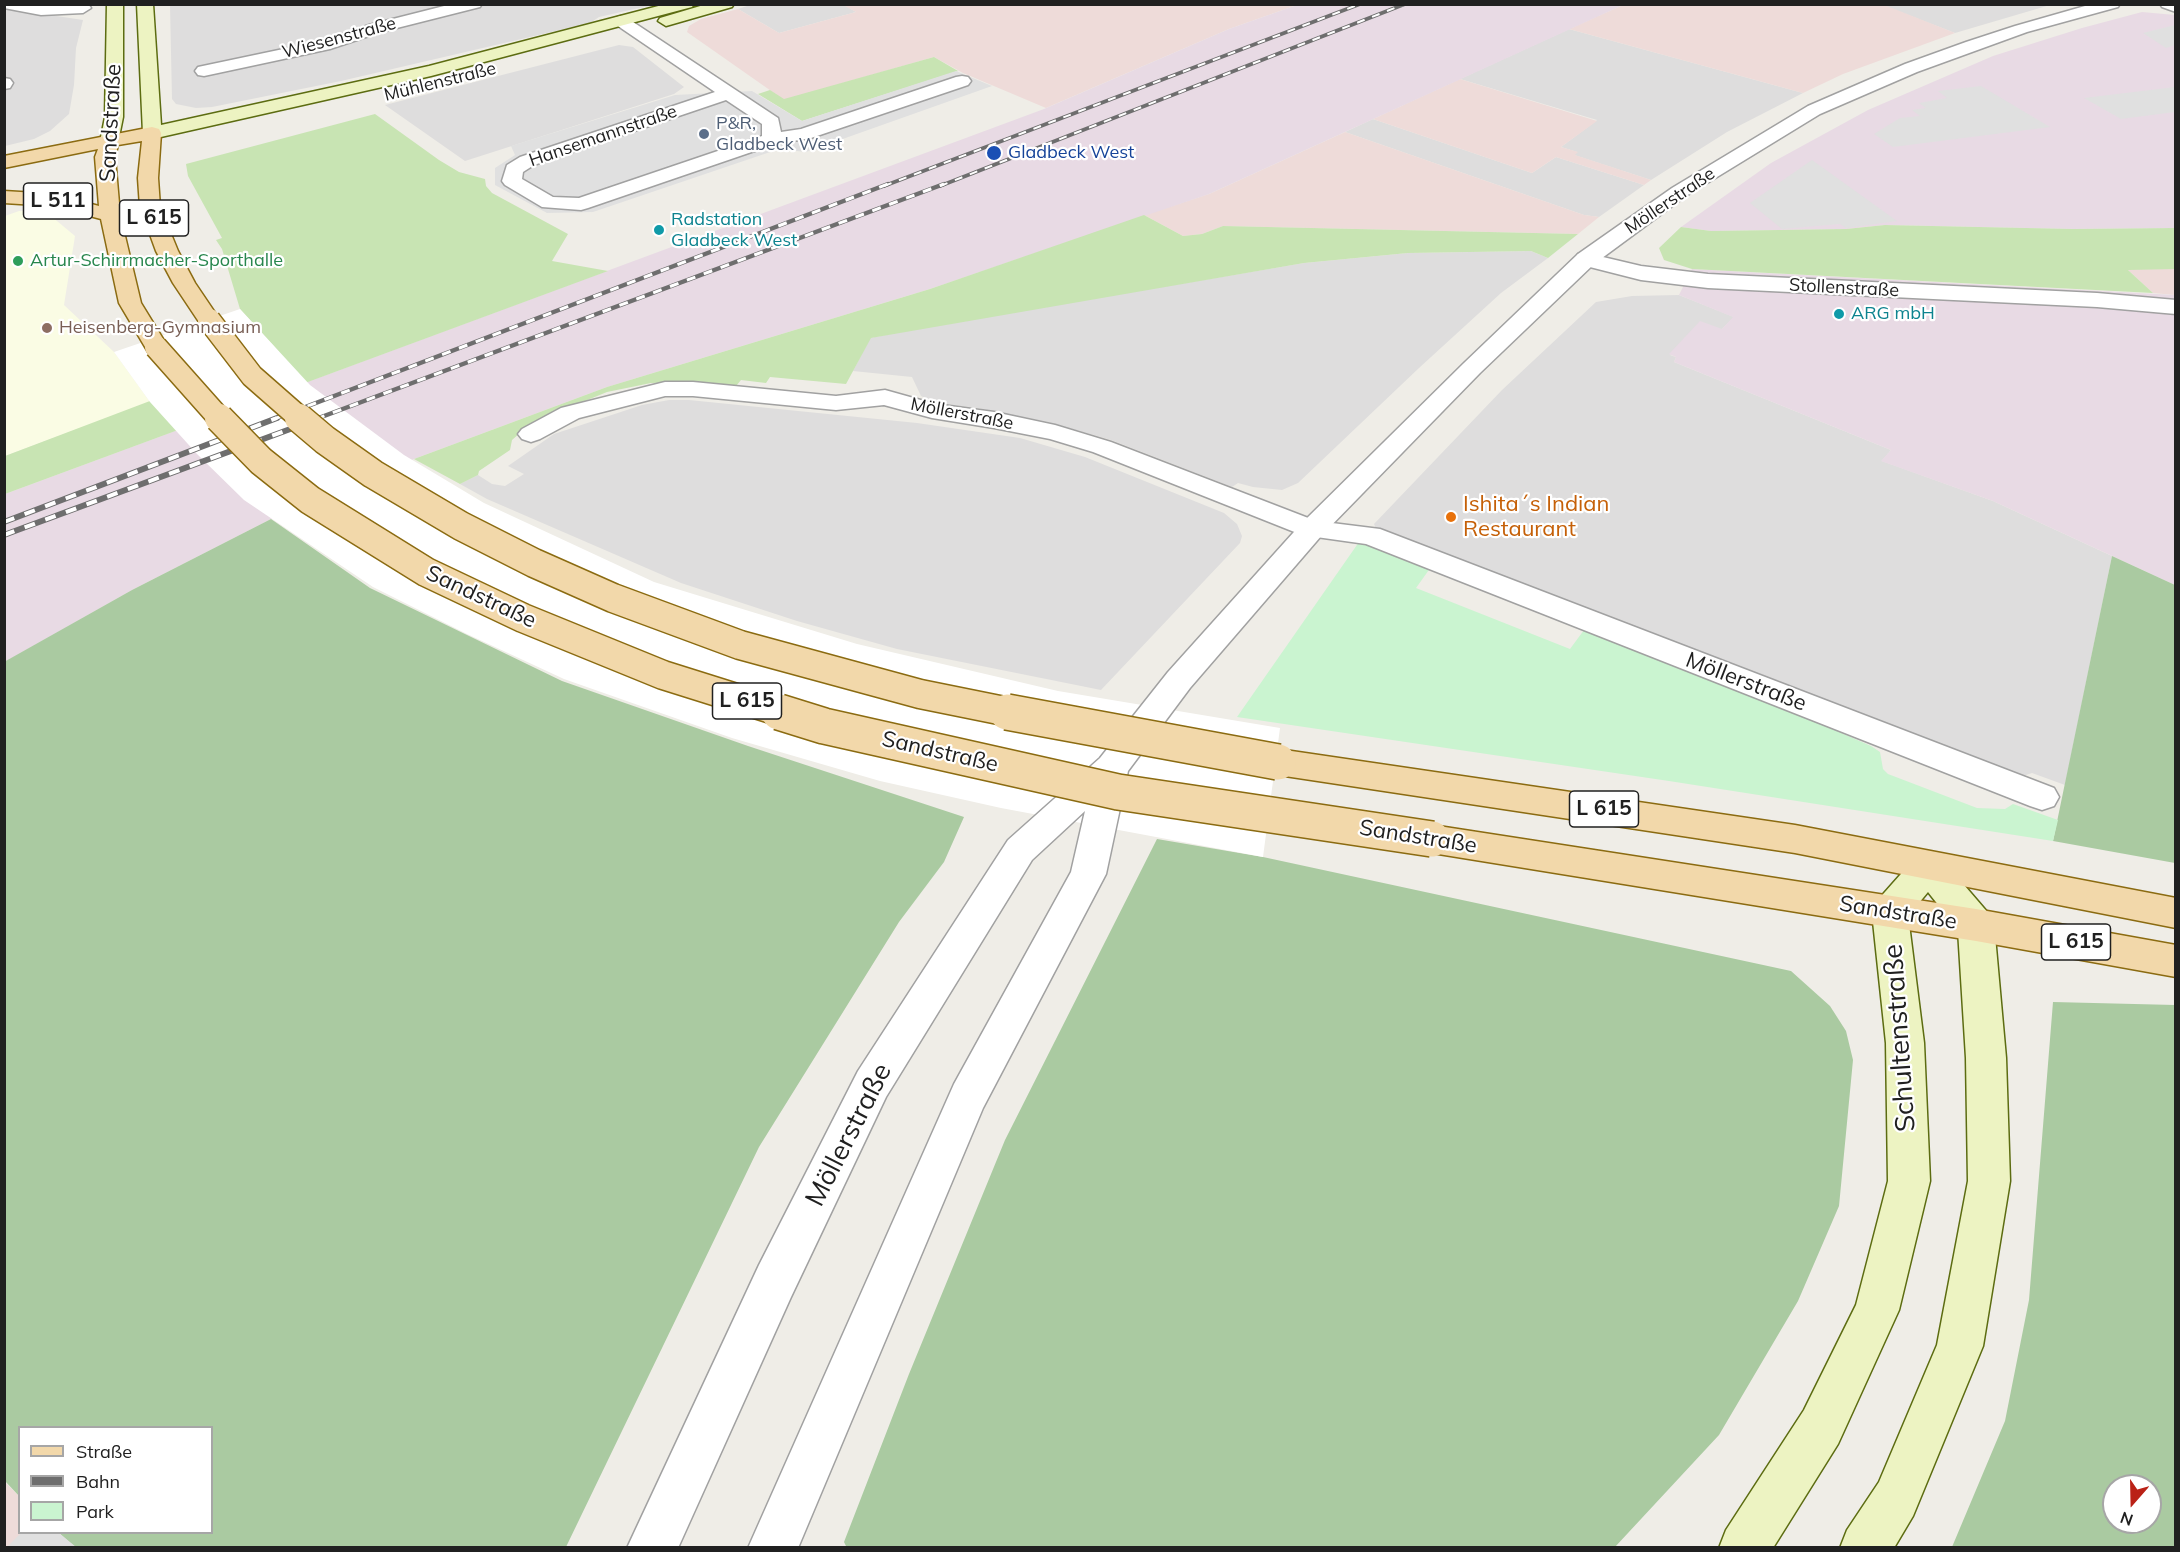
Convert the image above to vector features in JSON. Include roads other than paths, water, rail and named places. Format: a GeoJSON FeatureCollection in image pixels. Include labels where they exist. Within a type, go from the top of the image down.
{"type":"FeatureCollection","features":[{"type":"Feature","properties":{"kind":"main road","name":"Sandstraße"},"geometry":{"type":"LineString","coordinates":[[115,4],[114,117],[107,149],[110,215],[130,303],[156,347],[218,417],[261,461],[310,500],[426,572],[523,618],[663,675],[824,726],[1107,789],[1976,925],[2175,961]]}},
{"type":"Feature","properties":{"kind":"main road","name":"Sandstraße"},"geometry":{"type":"LineString","coordinates":[[145,4],[152,141],[148,178],[150,207],[167,251],[184,283],[209,320],[252,376],[325,440],[373,474],[460,526],[534,563],[613,598],[740,645],[920,694],[1086,728],[1278,762],[1795,839],[1928,867],[2175,913]]}},
{"type":"Feature","properties":{"kind":"main road","name":"Mühlenstraße"},"geometry":{"type":"LineString","coordinates":[[629,25],[686,4]]}},
{"type":"Feature","properties":{"kind":"main road","name":"Mühlenstraße"},"geometry":{"type":"LineString","coordinates":[[152,141],[463,63],[726,4]]}},
{"type":"Feature","properties":{"kind":"main road","name":"L 511"},"geometry":{"type":"LineString","coordinates":[[4,162],[152,141]]}},
{"type":"Feature","properties":{"kind":"main road","name":"L 511"},"geometry":{"type":"LineString","coordinates":[[4,175],[107,149]]}},
{"type":"Feature","properties":{"kind":"main road","name":"L 511"},"geometry":{"type":"LineString","coordinates":[[4,198],[53,200],[110,215]]}},
{"type":"Feature","properties":{"kind":"main road","name":"Schultenstraße"},"geometry":{"type":"LineString","coordinates":[[1744,1548],[1821,1426],[1877,1310],[1909,1181],[1905,1043],[1890,912],[1928,867]]}},
{"type":"Feature","properties":{"kind":"main road"},"geometry":{"type":"LineString","coordinates":[[1865,1548],[1896,1499],[1960,1346],[1989,1181],[1986,1058],[1976,925],[1928,867]]}},
{"type":"Feature","properties":{"kind":"street"},"geometry":{"type":"LineString","coordinates":[[6,4],[41,10],[83,8]]}},
{"type":"Feature","properties":{"kind":"street","name":"Wiesenstraße"},"geometry":{"type":"LineString","coordinates":[[204,71],[330,44],[375,28],[474,4]]}},
{"type":"Feature","properties":{"kind":"street","name":"Möllerstraße"},"geometry":{"type":"LineString","coordinates":[[652,1548],[775,1281],[873,1084],[1020,850],[1112,766],[1179,680],[1312,529],[1472,368],[1586,259],[1679,192],[1814,110],[1911,68],[1972,45],[2112,4]]}},
{"type":"Feature","properties":{"kind":"street"},"geometry":{"type":"LineString","coordinates":[[2168,4],[2175,7]]}},
{"type":"Feature","properties":{"kind":"street"},"geometry":{"type":"LineString","coordinates":[[629,25],[771,122],[772,139]]}},
{"type":"Feature","properties":{"kind":"street","name":"Hansemannstraße"},"geometry":{"type":"LineString","coordinates":[[729,93],[527,161],[514,169],[512,181],[549,203],[581,204],[772,139],[804,134],[962,81]]}},
{"type":"Feature","properties":{"kind":"street","name":"Stollenstraße"},"geometry":{"type":"LineString","coordinates":[[1586,259],[1641,273],[1708,281],[2097,300],[2175,307]]}},
{"type":"Feature","properties":{"kind":"street","name":"Möllerstraße"},"geometry":{"type":"LineString","coordinates":[[531,434],[570,413],[665,389],[693,389],[836,403],[885,397],[932,411],[1025,426],[1102,447],[1312,529],[1370,535],[2042,797]]}},
{"type":"Feature","properties":{"kind":"street","name":"Möllerstraße"},"geometry":{"type":"LineString","coordinates":[[773,1548],[968,1097],[1088,874],[1112,766]]}},
{"type":"Feature","properties":{"kind":"railway"},"geometry":{"type":"LineString","coordinates":[[884,186],[1360,4]]}},
{"type":"Feature","properties":{"kind":"railway"},"geometry":{"type":"LineString","coordinates":[[940,186],[1405,4]]}},
{"type":"Feature","properties":{"kind":"railway"},"geometry":{"type":"LineString","coordinates":[[274,419],[888,184]]}},
{"type":"Feature","properties":{"kind":"railway"},"geometry":{"type":"LineString","coordinates":[[316,419],[944,184]]}},
{"type":"Feature","properties":{"kind":"railway"},"geometry":{"type":"LineString","coordinates":[[4,522],[277,418]]}},
{"type":"Feature","properties":{"kind":"railway"},"geometry":{"type":"LineString","coordinates":[[4,535],[320,418]]}},
{"type":"Feature","properties":{"kind":"place","name":"P&R, Gladbeck West"},"geometry":{"type":"Point","coordinates":[704,134]}},
{"type":"Feature","properties":{"kind":"place","name":"Gladbeck West"},"geometry":{"type":"Point","coordinates":[994,153]}},
{"type":"Feature","properties":{"kind":"place","name":"Radstation Gladbeck West"},"geometry":{"type":"Point","coordinates":[659,230]}},
{"type":"Feature","properties":{"kind":"place","name":"Artur-Schirrmacher-Sporthalle"},"geometry":{"type":"Point","coordinates":[18,261]}},
{"type":"Feature","properties":{"kind":"place","name":"ARG mbH"},"geometry":{"type":"Point","coordinates":[1839,314]}},
{"type":"Feature","properties":{"kind":"place","name":"Heisenberg-Gymnasium"},"geometry":{"type":"Point","coordinates":[47,328]}},
{"type":"Feature","properties":{"kind":"place","name":"Ishita´s Indian Restaurant"},"geometry":{"type":"Point","coordinates":[1451,517]}}]}
